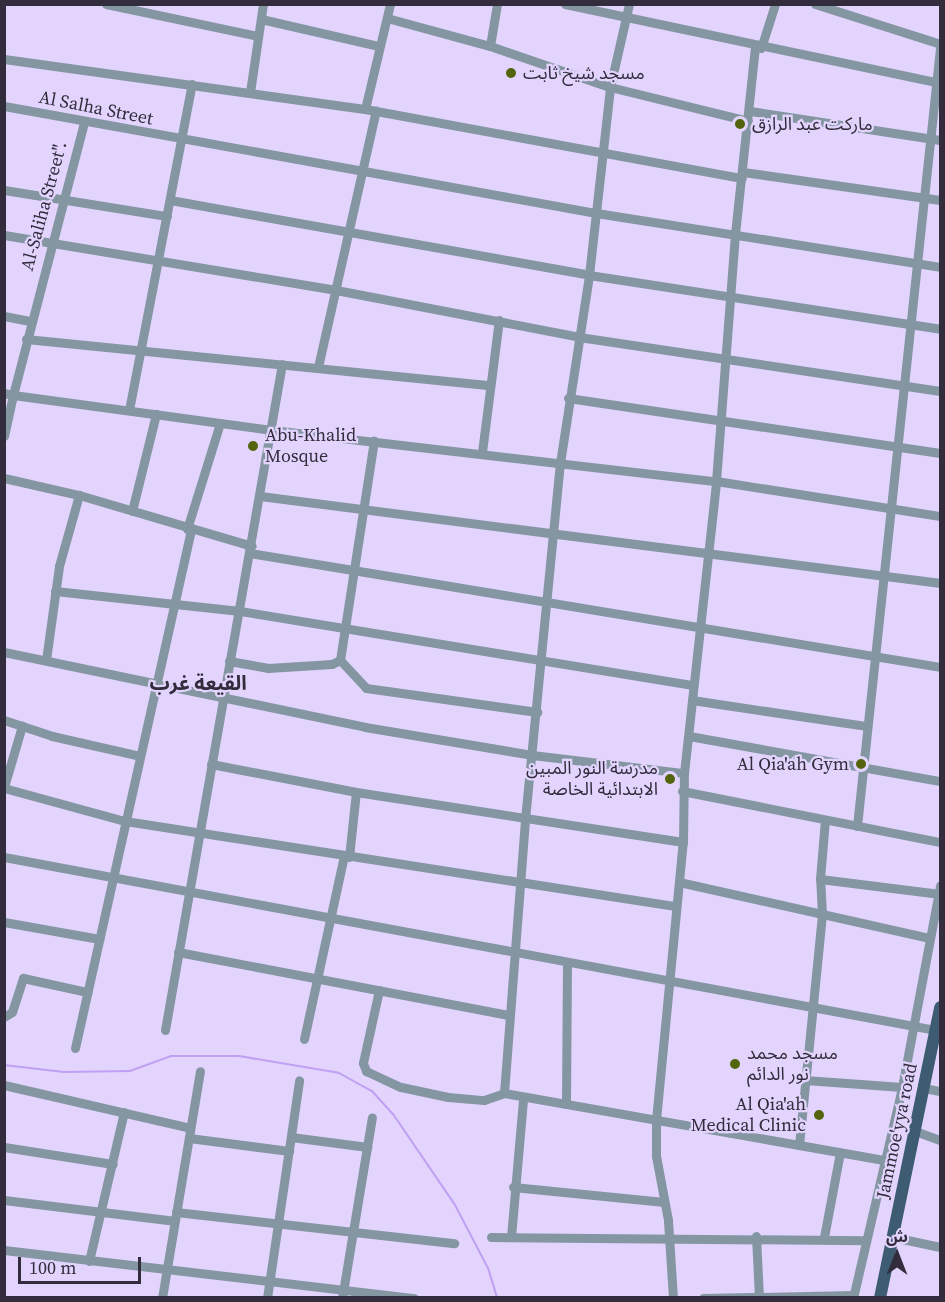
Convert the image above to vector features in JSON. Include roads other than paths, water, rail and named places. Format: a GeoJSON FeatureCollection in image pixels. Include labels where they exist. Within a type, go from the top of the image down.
{"type":"FeatureCollection","features":[{"type":"Feature","properties":{"kind":"main road","name":"Jammoe'yya road"},"geometry":{"type":"LineString","coordinates":[[880,1298],[940,1007]]}},
{"type":"Feature","properties":{"kind":"street"},"geometry":{"type":"LineString","coordinates":[[106,4],[258,36]]}},
{"type":"Feature","properties":{"kind":"street"},"geometry":{"type":"LineString","coordinates":[[250,92],[263,4]]}},
{"type":"Feature","properties":{"kind":"street"},"geometry":{"type":"LineString","coordinates":[[365,109],[390,4]]}},
{"type":"Feature","properties":{"kind":"street"},"geometry":{"type":"LineString","coordinates":[[490,46],[497,4]]}},
{"type":"Feature","properties":{"kind":"street"},"geometry":{"type":"LineString","coordinates":[[504,1093],[508,1015],[522,881],[525,819],[560,463],[568,398],[589,275],[610,87],[629,4]]}},
{"type":"Feature","properties":{"kind":"street"},"geometry":{"type":"LineString","coordinates":[[673,1298],[669,1237],[656,1156],[656,1120],[683,842],[682,790],[716,481],[735,234],[758,47],[775,4]]}},
{"type":"Feature","properties":{"kind":"street"},"geometry":{"type":"LineString","coordinates":[[815,4],[940,46],[928,138],[892,508],[857,826]]}},
{"type":"Feature","properties":{"kind":"street"},"geometry":{"type":"LineString","coordinates":[[568,5],[758,47],[935,82]]}},
{"type":"Feature","properties":{"kind":"street"},"geometry":{"type":"LineString","coordinates":[[387,18],[490,46],[610,87],[749,116],[940,140]]}},
{"type":"Feature","properties":{"kind":"street"},"geometry":{"type":"LineString","coordinates":[[261,19],[379,46]]}},
{"type":"Feature","properties":{"kind":"street"},"geometry":{"type":"LineString","coordinates":[[4,59],[365,109],[742,175],[940,200]]}},
{"type":"Feature","properties":{"kind":"street"},"geometry":{"type":"LineString","coordinates":[[129,410],[192,84]]}},
{"type":"Feature","properties":{"kind":"street","name":"Al Salha Street"},"geometry":{"type":"LineString","coordinates":[[4,106],[84,123],[596,213],[940,267]]}},
{"type":"Feature","properties":{"kind":"street"},"geometry":{"type":"LineString","coordinates":[[318,367],[376,111]]}},
{"type":"Feature","properties":{"kind":"street","name":"Al-Saliha Street\"."},"geometry":{"type":"LineString","coordinates":[[4,436],[9,394],[84,123]]}},
{"type":"Feature","properties":{"kind":"street"},"geometry":{"type":"LineString","coordinates":[[4,190],[167,216]]}},
{"type":"Feature","properties":{"kind":"street"},"geometry":{"type":"LineString","coordinates":[[170,200],[589,275],[940,329]]}},
{"type":"Feature","properties":{"kind":"street"},"geometry":{"type":"LineString","coordinates":[[4,235],[336,290],[579,337],[940,391]]}},
{"type":"Feature","properties":{"kind":"street"},"geometry":{"type":"LineString","coordinates":[[4,316],[30,321]]}},
{"type":"Feature","properties":{"kind":"street"},"geometry":{"type":"LineString","coordinates":[[482,452],[499,320]]}},
{"type":"Feature","properties":{"kind":"street"},"geometry":{"type":"LineString","coordinates":[[26,339],[490,385]]}},
{"type":"Feature","properties":{"kind":"street"},"geometry":{"type":"LineString","coordinates":[[165,1030],[282,364]]}},
{"type":"Feature","properties":{"kind":"street"},"geometry":{"type":"LineString","coordinates":[[9,394],[272,430],[482,452],[716,481],[940,516]]}},
{"type":"Feature","properties":{"kind":"street"},"geometry":{"type":"LineString","coordinates":[[568,398],[940,453]]}},
{"type":"Feature","properties":{"kind":"street"},"geometry":{"type":"LineString","coordinates":[[132,511],[156,414]]}},
{"type":"Feature","properties":{"kind":"street"},"geometry":{"type":"LineString","coordinates":[[75,1048],[189,530],[220,423]]}},
{"type":"Feature","properties":{"kind":"street"},"geometry":{"type":"LineString","coordinates":[[340,660],[365,511],[374,441]]}},
{"type":"Feature","properties":{"kind":"street"},"geometry":{"type":"LineString","coordinates":[[4,478],[79,495],[251,549],[546,602],[700,625],[940,667]]}},
{"type":"Feature","properties":{"kind":"street"},"geometry":{"type":"LineString","coordinates":[[46,660],[55,591],[79,495]]}},
{"type":"Feature","properties":{"kind":"street"},"geometry":{"type":"LineString","coordinates":[[260,496],[365,511],[884,574],[940,583]]}},
{"type":"Feature","properties":{"kind":"street"},"geometry":{"type":"LineString","coordinates":[[55,591],[174,602],[240,611],[693,685]]}},
{"type":"Feature","properties":{"kind":"street"},"geometry":{"type":"LineString","coordinates":[[4,652],[365,727],[532,755],[684,773]]}},
{"type":"Feature","properties":{"kind":"street"},"geometry":{"type":"LineString","coordinates":[[229,661],[268,668],[332,664],[340,660]]}},
{"type":"Feature","properties":{"kind":"street"},"geometry":{"type":"LineString","coordinates":[[340,660],[366,688],[537,712]]}},
{"type":"Feature","properties":{"kind":"street"},"geometry":{"type":"LineString","coordinates":[[692,700],[867,726]]}},
{"type":"Feature","properties":{"kind":"street"},"geometry":{"type":"LineString","coordinates":[[4,720],[140,756]]}},
{"type":"Feature","properties":{"kind":"street"},"geometry":{"type":"LineString","coordinates":[[22,726],[4,787],[125,821],[675,906]]}},
{"type":"Feature","properties":{"kind":"street"},"geometry":{"type":"LineString","coordinates":[[689,736],[940,782]]}},
{"type":"Feature","properties":{"kind":"street"},"geometry":{"type":"LineString","coordinates":[[211,764],[356,792],[683,842]]}},
{"type":"Feature","properties":{"kind":"street"},"geometry":{"type":"LineString","coordinates":[[682,790],[940,842]]}},
{"type":"Feature","properties":{"kind":"street"},"geometry":{"type":"LineString","coordinates":[[304,1039],[346,856],[356,792]]}},
{"type":"Feature","properties":{"kind":"street"},"geometry":{"type":"LineString","coordinates":[[799,1145],[822,914],[820,879],[825,820]]}},
{"type":"Feature","properties":{"kind":"street"},"geometry":{"type":"LineString","coordinates":[[4,857],[515,954],[936,1030]]}},
{"type":"Feature","properties":{"kind":"street"},"geometry":{"type":"LineString","coordinates":[[703,1298],[853,1296],[902,1087],[912,1025],[940,891],[820,879]]}},
{"type":"Feature","properties":{"kind":"street"},"geometry":{"type":"LineString","coordinates":[[679,882],[930,938]]}},
{"type":"Feature","properties":{"kind":"street"},"geometry":{"type":"LineString","coordinates":[[4,922],[99,939]]}},
{"type":"Feature","properties":{"kind":"street"},"geometry":{"type":"LineString","coordinates":[[178,952],[508,1015]]}},
{"type":"Feature","properties":{"kind":"street"},"geometry":{"type":"LineString","coordinates":[[566,1104],[567,962]]}},
{"type":"Feature","properties":{"kind":"street"},"geometry":{"type":"LineString","coordinates":[[4,1017],[12,1012],[23,978],[87,992]]}},
{"type":"Feature","properties":{"kind":"street"},"geometry":{"type":"LineString","coordinates":[[379,990],[363,1063],[366,1071],[401,1087],[448,1097],[484,1100],[504,1093],[523,1099],[566,1104],[885,1160]]}},
{"type":"Feature","properties":{"kind":"street"},"geometry":{"type":"LineString","coordinates":[[162,1298],[201,1071]]}},
{"type":"Feature","properties":{"kind":"street"},"geometry":{"type":"LineString","coordinates":[[267,1298],[299,1080]]}},
{"type":"Feature","properties":{"kind":"street"},"geometry":{"type":"LineString","coordinates":[[805,1080],[902,1087]]}},
{"type":"Feature","properties":{"kind":"street"},"geometry":{"type":"LineString","coordinates":[[4,1085],[124,1112],[190,1133],[289,1150]]}},
{"type":"Feature","properties":{"kind":"street"},"geometry":{"type":"LineString","coordinates":[[924,1088],[940,1091]]}},
{"type":"Feature","properties":{"kind":"street"},"geometry":{"type":"LineString","coordinates":[[511,1237],[513,1187],[523,1099]]}},
{"type":"Feature","properties":{"kind":"street"},"geometry":{"type":"LineString","coordinates":[[89,1261],[124,1112]]}},
{"type":"Feature","properties":{"kind":"street"},"geometry":{"type":"LineString","coordinates":[[343,1293],[372,1118]]}},
{"type":"Feature","properties":{"kind":"street"},"geometry":{"type":"LineString","coordinates":[[915,1131],[940,1140]]}},
{"type":"Feature","properties":{"kind":"street"},"geometry":{"type":"LineString","coordinates":[[291,1137],[367,1147]]}},
{"type":"Feature","properties":{"kind":"street"},"geometry":{"type":"LineString","coordinates":[[4,1147],[112,1164]]}},
{"type":"Feature","properties":{"kind":"street"},"geometry":{"type":"LineString","coordinates":[[824,1238],[840,1152]]}},
{"type":"Feature","properties":{"kind":"street"},"geometry":{"type":"LineString","coordinates":[[513,1187],[664,1203]]}},
{"type":"Feature","properties":{"kind":"street"},"geometry":{"type":"LineString","coordinates":[[4,1200],[99,1213],[278,1224],[454,1243]]}},
{"type":"Feature","properties":{"kind":"street"},"geometry":{"type":"LineString","coordinates":[[491,1237],[756,1236],[866,1240]]}},
{"type":"Feature","properties":{"kind":"street"},"geometry":{"type":"LineString","coordinates":[[756,1236],[759,1297]]}},
{"type":"Feature","properties":{"kind":"street"},"geometry":{"type":"LineString","coordinates":[[893,1237],[940,1247]]}},
{"type":"Feature","properties":{"kind":"street"},"geometry":{"type":"LineString","coordinates":[[4,1250],[343,1293],[414,1298]]}},
{"type":"Feature","properties":{"kind":"waterway"},"geometry":{"type":"LineString","coordinates":[[4,1065],[64,1072],[130,1071],[171,1056],[239,1056],[339,1073],[372,1091],[393,1114],[455,1205],[488,1268],[497,1298]]}},
{"type":"Feature","properties":{"kind":"place","name":"مسجد شيخ ثابت"},"geometry":{"type":"Point","coordinates":[511,73]}},
{"type":"Feature","properties":{"kind":"place","name":"ماركت عبد الرازق"},"geometry":{"type":"Point","coordinates":[740,124]}},
{"type":"Feature","properties":{"kind":"place","name":"Abu-Khalid Mosque"},"geometry":{"type":"Point","coordinates":[253,446]}},
{"type":"Feature","properties":{"kind":"place","name":"Al Qia'ah Gym"},"geometry":{"type":"Point","coordinates":[861,764]}},
{"type":"Feature","properties":{"kind":"place","name":"مدرسة النور المبين الابتدائية الخاصة"},"geometry":{"type":"Point","coordinates":[670,779]}},
{"type":"Feature","properties":{"kind":"place","name":"مسجد محمد نور الدائم"},"geometry":{"type":"Point","coordinates":[735,1064]}},
{"type":"Feature","properties":{"kind":"place","name":"Al Qia'ah Medical Clinic"},"geometry":{"type":"Point","coordinates":[819,1115]}},
{"type":"Feature","properties":{"kind":"district","name":"القيعة غرب"},"geometry":{"type":"Point","coordinates":[198,683]}}]}
